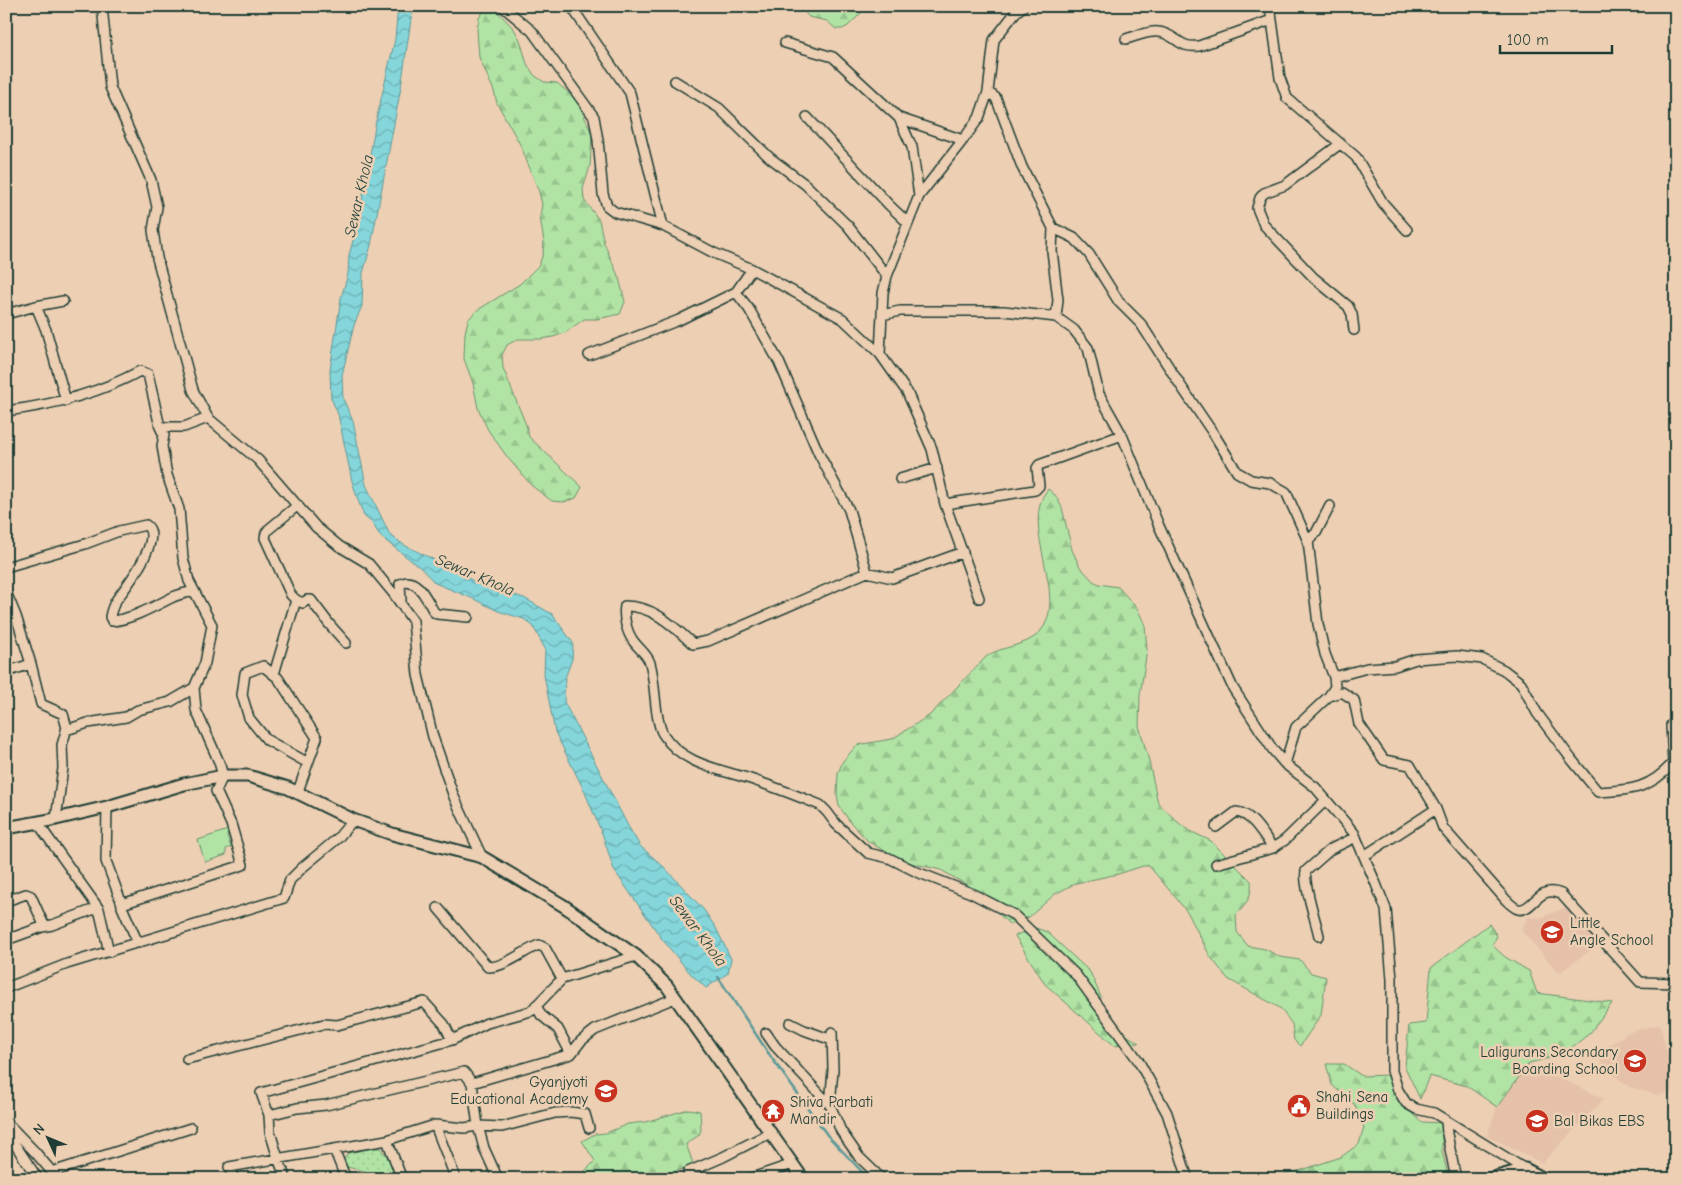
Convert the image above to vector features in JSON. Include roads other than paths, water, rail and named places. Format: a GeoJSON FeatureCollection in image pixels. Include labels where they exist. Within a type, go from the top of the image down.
{"type":"FeatureCollection","features":[{"type":"Feature","properties":{"kind":"street"},"geometry":{"type":"LineString","coordinates":[[102,6],[110,87],[151,180],[157,207],[153,230],[157,258],[193,390],[208,418],[258,460],[316,527],[339,546],[369,564],[402,604],[413,621],[418,675],[433,737],[454,797],[482,857]]}},
{"type":"Feature","properties":{"kind":"street"},"geometry":{"type":"LineString","coordinates":[[502,6],[532,31],[594,117],[603,194],[607,206],[615,212],[663,226],[714,253],[752,270],[843,319],[880,354],[907,392],[932,449],[945,504],[978,598]]}},
{"type":"Feature","properties":{"kind":"street"},"geometry":{"type":"LineString","coordinates":[[571,6],[630,93],[663,226]]}},
{"type":"Feature","properties":{"kind":"street"},"geometry":{"type":"LineString","coordinates":[[880,354],[887,276],[919,196],[979,118],[988,92],[994,40],[1015,13],[1023,6]]}},
{"type":"Feature","properties":{"kind":"street"},"geometry":{"type":"LineString","coordinates":[[1270,6],[1280,78],[1287,98],[1356,157],[1383,204],[1407,230]]}},
{"type":"Feature","properties":{"kind":"street"},"geometry":{"type":"LineString","coordinates":[[1126,39],[1156,32],[1165,33],[1179,43],[1189,47],[1199,46],[1272,20]]}},
{"type":"Feature","properties":{"kind":"street"},"geometry":{"type":"LineString","coordinates":[[785,43],[833,57],[899,118],[963,140]]}},
{"type":"Feature","properties":{"kind":"street"},"geometry":{"type":"LineString","coordinates":[[675,81],[719,108],[769,157],[806,185],[848,226],[887,276]]}},
{"type":"Feature","properties":{"kind":"street"},"geometry":{"type":"LineString","coordinates":[[988,92],[996,98],[1022,167],[1053,228],[1052,251],[1058,300],[1056,317]]}},
{"type":"Feature","properties":{"kind":"street"},"geometry":{"type":"LineString","coordinates":[[807,117],[908,223]]}},
{"type":"Feature","properties":{"kind":"street"},"geometry":{"type":"LineString","coordinates":[[899,118],[912,148],[919,196]]}},
{"type":"Feature","properties":{"kind":"street"},"geometry":{"type":"LineString","coordinates":[[1340,144],[1285,186],[1264,193],[1260,198],[1257,208],[1264,225],[1314,278],[1348,306],[1352,314],[1354,330]]}},
{"type":"Feature","properties":{"kind":"street"},"geometry":{"type":"LineString","coordinates":[[1053,228],[1074,238],[1089,254],[1119,302],[1141,324],[1237,472],[1251,480],[1270,483],[1286,492],[1308,541],[1318,624],[1325,654],[1334,677],[1335,687],[1330,696],[1296,727],[1285,764]]}},
{"type":"Feature","properties":{"kind":"street"},"geometry":{"type":"LineString","coordinates":[[589,355],[679,320],[736,292],[752,270]]}},
{"type":"Feature","properties":{"kind":"street"},"geometry":{"type":"LineString","coordinates":[[736,292],[750,309],[779,362],[819,454],[849,510],[867,572]]}},
{"type":"Feature","properties":{"kind":"street"},"geometry":{"type":"LineString","coordinates":[[6,314],[63,301]]}},
{"type":"Feature","properties":{"kind":"street"},"geometry":{"type":"LineString","coordinates":[[36,306],[46,330],[66,401]]}},
{"type":"Feature","properties":{"kind":"street"},"geometry":{"type":"LineString","coordinates":[[882,315],[900,311],[1004,311],[1056,317],[1074,330],[1088,348],[1099,394],[1122,435],[1159,526],[1233,688],[1273,750],[1285,764],[1315,787],[1356,837],[1364,856],[1386,909],[1392,979],[1392,1071],[1398,1090],[1406,1103],[1416,1109],[1434,1113],[1544,1179]]}},
{"type":"Feature","properties":{"kind":"street"},"geometry":{"type":"LineString","coordinates":[[6,411],[66,401],[120,382],[140,371],[148,374],[160,427],[164,435],[162,446],[166,475],[179,509],[183,558],[189,581],[212,625],[205,663],[194,688],[196,710],[219,762],[223,776],[216,791],[231,824],[243,864],[122,904]]}},
{"type":"Feature","properties":{"kind":"street"},"geometry":{"type":"LineString","coordinates":[[160,427],[184,427],[208,418]]}},
{"type":"Feature","properties":{"kind":"street"},"geometry":{"type":"LineString","coordinates":[[945,504],[1035,490],[1038,486],[1037,468],[1039,464],[1122,435]]}},
{"type":"Feature","properties":{"kind":"street"},"geometry":{"type":"LineString","coordinates":[[900,479],[936,468]]}},
{"type":"Feature","properties":{"kind":"street"},"geometry":{"type":"LineString","coordinates":[[298,505],[269,529],[265,538],[291,595],[302,603],[311,600],[346,643]]}},
{"type":"Feature","properties":{"kind":"street"},"geometry":{"type":"LineString","coordinates":[[1308,541],[1316,533],[1330,506]]}},
{"type":"Feature","properties":{"kind":"street"},"geometry":{"type":"LineString","coordinates":[[6,566],[85,544],[119,531],[146,524],[150,527],[151,532],[149,546],[132,579],[114,606],[110,617],[112,621],[123,620],[161,604],[173,596],[194,591]]}},
{"type":"Feature","properties":{"kind":"street"},"geometry":{"type":"LineString","coordinates":[[962,552],[892,578],[867,572],[708,641],[693,644],[660,616],[631,606],[625,606],[624,614],[630,635],[634,643],[646,654],[650,663],[656,692],[658,723],[663,735],[678,750],[707,767],[758,781],[820,805],[836,824],[868,853],[889,858],[917,872],[971,893],[1014,915],[1076,975],[1138,1060],[1167,1112],[1188,1179]]}},
{"type":"Feature","properties":{"kind":"street"},"geometry":{"type":"LineString","coordinates":[[402,604],[399,586],[405,582],[417,586],[437,614],[468,617]]}},
{"type":"Feature","properties":{"kind":"street"},"geometry":{"type":"LineString","coordinates":[[6,592],[16,616],[41,704],[63,714],[66,730],[62,745],[63,768],[56,819]]}},
{"type":"Feature","properties":{"kind":"street"},"geometry":{"type":"LineString","coordinates":[[274,674],[296,600]]}},
{"type":"Feature","properties":{"kind":"street"},"geometry":{"type":"LineString","coordinates":[[1334,677],[1368,668],[1396,666],[1416,659],[1457,656],[1482,659],[1504,670],[1521,683],[1537,713],[1598,792],[1630,790],[1648,784],[1663,775],[1674,763],[1671,725],[1676,720]]}},
{"type":"Feature","properties":{"kind":"street"},"geometry":{"type":"LineString","coordinates":[[6,672],[31,664]]}},
{"type":"Feature","properties":{"kind":"street"},"geometry":{"type":"LineString","coordinates":[[297,794],[317,738],[274,674],[263,666],[245,673],[242,695],[249,718],[267,740],[308,763]]}},
{"type":"Feature","properties":{"kind":"street"},"geometry":{"type":"LineString","coordinates":[[66,730],[88,723],[126,717],[138,710],[170,702],[194,688]]}},
{"type":"Feature","properties":{"kind":"street"},"geometry":{"type":"LineString","coordinates":[[1330,696],[1342,692],[1354,700],[1359,724],[1384,760],[1410,765],[1436,809],[1443,828],[1516,909],[1522,910],[1544,893],[1553,892],[1561,894],[1640,982],[1676,983]]}},
{"type":"Feature","properties":{"kind":"street"},"geometry":{"type":"LineString","coordinates":[[6,828],[107,807],[184,784],[223,776],[248,776],[288,788],[353,820],[392,834],[482,857],[564,906],[636,956],[668,986],[803,1179]]}},
{"type":"Feature","properties":{"kind":"street"},"geometry":{"type":"LineString","coordinates":[[1216,864],[1272,848],[1285,840],[1326,800]]}},
{"type":"Feature","properties":{"kind":"street"},"geometry":{"type":"LineString","coordinates":[[107,807],[106,861],[122,907],[138,943]]}},
{"type":"Feature","properties":{"kind":"street"},"geometry":{"type":"LineString","coordinates":[[1364,856],[1436,809]]}},
{"type":"Feature","properties":{"kind":"street"},"geometry":{"type":"LineString","coordinates":[[1216,827],[1236,812],[1240,812],[1246,815],[1256,826],[1272,848]]}},
{"type":"Feature","properties":{"kind":"street"},"geometry":{"type":"LineString","coordinates":[[6,988],[67,964],[284,898],[290,880],[302,867],[338,838],[353,820]]}},
{"type":"Feature","properties":{"kind":"street"},"geometry":{"type":"LineString","coordinates":[[37,822],[99,909],[109,952]]}},
{"type":"Feature","properties":{"kind":"street"},"geometry":{"type":"LineString","coordinates":[[1319,936],[1305,874],[1306,871],[1331,849],[1356,837]]}},
{"type":"Feature","properties":{"kind":"street"},"geometry":{"type":"LineString","coordinates":[[6,901],[26,894],[31,896],[43,923],[42,927]]}},
{"type":"Feature","properties":{"kind":"street"},"geometry":{"type":"LineString","coordinates":[[438,908],[488,967],[496,967],[527,949],[539,945],[546,948],[562,979]]}},
{"type":"Feature","properties":{"kind":"street"},"geometry":{"type":"LineString","coordinates":[[6,940],[99,909]]}},
{"type":"Feature","properties":{"kind":"street"},"geometry":{"type":"LineString","coordinates":[[286,1179],[270,1132],[269,1115],[261,1093],[452,1040],[487,1023],[531,1011],[562,979],[636,956]]}},
{"type":"Feature","properties":{"kind":"street"},"geometry":{"type":"LineString","coordinates":[[472,1083],[571,1054],[581,1040],[595,1030],[675,998]]}},
{"type":"Feature","properties":{"kind":"street"},"geometry":{"type":"LineString","coordinates":[[187,1059],[324,1024],[337,1025],[424,1002],[444,1024],[452,1040]]}},
{"type":"Feature","properties":{"kind":"street"},"geometry":{"type":"LineString","coordinates":[[536,1005],[541,1016],[558,1029],[571,1054]]}},
{"type":"Feature","properties":{"kind":"street"},"geometry":{"type":"LineString","coordinates":[[790,1023],[804,1030],[832,1036],[833,1070],[830,1105]]}},
{"type":"Feature","properties":{"kind":"street"},"geometry":{"type":"LineString","coordinates":[[766,1033],[775,1046],[830,1105],[841,1130],[859,1157],[882,1179]]}},
{"type":"Feature","properties":{"kind":"street"},"geometry":{"type":"LineString","coordinates":[[269,1115],[297,1108],[326,1105],[464,1072],[472,1083],[478,1126],[484,1148],[498,1179]]}},
{"type":"Feature","properties":{"kind":"street"},"geometry":{"type":"LineString","coordinates":[[234,1179],[229,1167],[387,1140],[435,1125],[464,1128],[478,1126],[502,1128],[555,1113],[571,1112],[585,1114],[589,1128]]}},
{"type":"Feature","properties":{"kind":"street"},"geometry":{"type":"LineString","coordinates":[[1446,1121],[1456,1179]]}},
{"type":"Feature","properties":{"kind":"street"},"geometry":{"type":"LineString","coordinates":[[6,1122],[55,1175],[191,1128]]}},
{"type":"Feature","properties":{"kind":"street"},"geometry":{"type":"LineString","coordinates":[[435,1125],[456,1179]]}},
{"type":"Feature","properties":{"kind":"street"},"geometry":{"type":"LineString","coordinates":[[6,1131],[38,1179]]}},
{"type":"Feature","properties":{"kind":"street"},"geometry":{"type":"LineString","coordinates":[[688,1172],[770,1133]]}},
{"type":"Feature","properties":{"kind":"street"},"geometry":{"type":"LineString","coordinates":[[387,1140],[402,1179]]}},
{"type":"Feature","properties":{"kind":"street"},"geometry":{"type":"LineString","coordinates":[[334,1149],[346,1179]]}},
{"type":"Feature","properties":{"kind":"street"},"geometry":{"type":"LineString","coordinates":[[749,1179],[793,1164]]}},
{"type":"Feature","properties":{"kind":"street"},"geometry":{"type":"LineString","coordinates":[[1490,1179],[1525,1169]]}},
{"type":"Feature","properties":{"kind":"water"},"geometry":{"type":"Polygon","coordinates":[[[398,6],[413,6],[401,87],[371,245],[363,273],[362,306],[354,325],[342,375],[343,399],[353,421],[366,485],[390,535],[404,545],[459,572],[476,583],[524,598],[552,614],[573,643],[572,659],[565,678],[564,702],[640,846],[664,867],[703,909],[716,928],[731,959],[728,973],[706,988],[690,973],[662,939],[614,870],[603,836],[584,790],[555,732],[544,675],[545,649],[533,626],[524,619],[498,611],[435,583],[422,569],[381,537],[372,523],[364,516],[352,481],[338,414],[331,398],[330,370],[341,298],[348,274],[349,255],[358,223],[376,121],[395,39],[398,6]]]}},
{"type":"Feature","properties":{"kind":"waterway","name":"Sewar Khola"},"geometry":{"type":"LineString","coordinates":[[718,977],[771,1057],[828,1136],[869,1179]]}},
{"type":"Feature","properties":{"kind":"place","name":"Little Angle School"},"geometry":{"type":"Point","coordinates":[1552,932]}},
{"type":"Feature","properties":{"kind":"place","name":"Laligurans Secondary Boarding School"},"geometry":{"type":"Point","coordinates":[1635,1061]}},
{"type":"Feature","properties":{"kind":"place","name":"Gyanjyoti Educational Academy"},"geometry":{"type":"Point","coordinates":[606,1091]}},
{"type":"Feature","properties":{"kind":"place","name":"Shahi Sena Buildings"},"geometry":{"type":"Point","coordinates":[1299,1106]}},
{"type":"Feature","properties":{"kind":"place","name":"Shiva Parbati Mandir"},"geometry":{"type":"Point","coordinates":[773,1111]}},
{"type":"Feature","properties":{"kind":"place","name":"Bal Bikas EBS"},"geometry":{"type":"Point","coordinates":[1537,1121]}}]}
